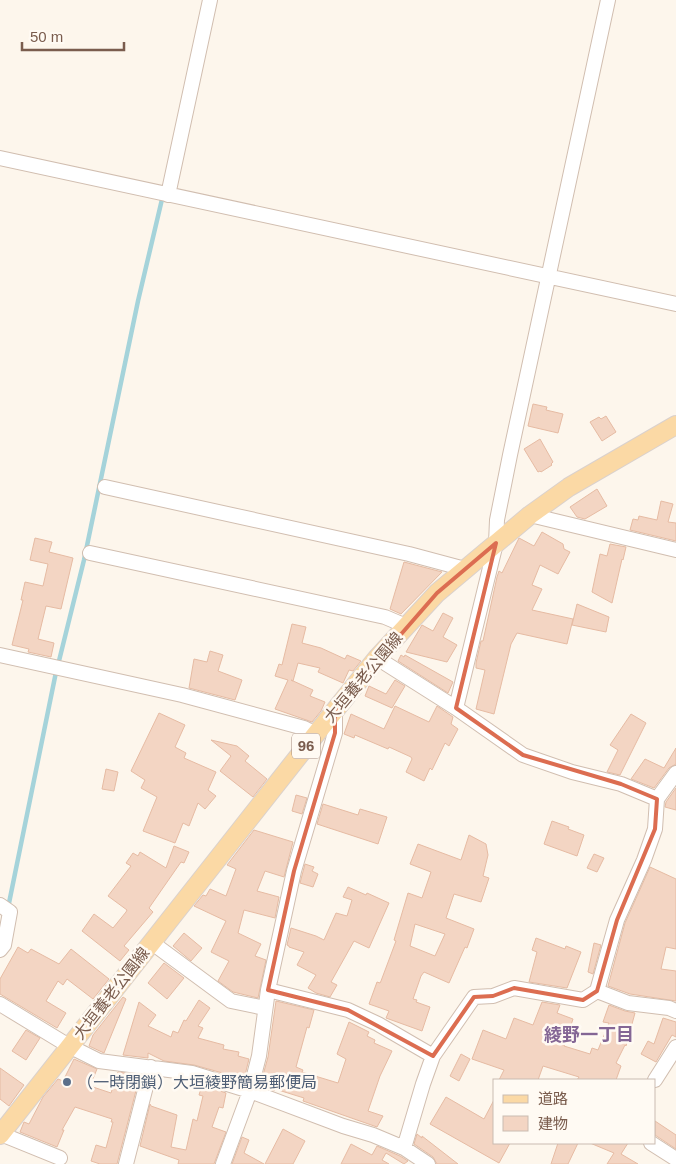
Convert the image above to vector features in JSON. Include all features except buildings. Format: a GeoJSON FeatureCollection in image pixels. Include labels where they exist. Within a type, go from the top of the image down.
{"type":"FeatureCollection","features":[{"type":"Feature","properties":{"kind":"main road","name":"大垣養老公園線"},"geometry":{"type":"LineString","coordinates":[[0,1134],[334,710],[377,658],[437,593],[530,515],[569,487],[676,425]]}},
{"type":"Feature","properties":{"kind":"street"},"geometry":{"type":"LineString","coordinates":[[168,195],[210,0]]}},
{"type":"Feature","properties":{"kind":"street"},"geometry":{"type":"LineString","coordinates":[[456,708],[496,543],[497,520],[508,464],[608,0]]}},
{"type":"Feature","properties":{"kind":"street"},"geometry":{"type":"LineString","coordinates":[[0,158],[676,304]]}},
{"type":"Feature","properties":{"kind":"street"},"geometry":{"type":"LineString","coordinates":[[105,486],[409,554],[465,570]]}},
{"type":"Feature","properties":{"kind":"street"},"geometry":{"type":"LineString","coordinates":[[530,515],[676,550]]}},
{"type":"Feature","properties":{"kind":"street"},"geometry":{"type":"LineString","coordinates":[[90,553],[386,617],[406,626]]}},
{"type":"Feature","properties":{"kind":"street"},"geometry":{"type":"LineString","coordinates":[[0,655],[182,695],[304,728],[316,734]]}},
{"type":"Feature","properties":{"kind":"street"},"geometry":{"type":"LineString","coordinates":[[377,658],[456,708],[523,755],[572,772],[620,784],[657,799]]}},
{"type":"Feature","properties":{"kind":"street"},"geometry":{"type":"LineString","coordinates":[[223,1164],[250,1091],[259,1056],[268,990],[294,871],[335,733],[334,710]]}},
{"type":"Feature","properties":{"kind":"street"},"geometry":{"type":"LineString","coordinates":[[404,1148],[433,1056],[474,997],[494,996],[514,988],[583,1000],[597,991],[617,920],[644,860],[655,829],[657,799],[676,773]]}},
{"type":"Feature","properties":{"kind":"street"},"geometry":{"type":"LineString","coordinates":[[0,904],[10,912],[4,945],[0,950]]}},
{"type":"Feature","properties":{"kind":"street"},"geometry":{"type":"LineString","coordinates":[[151,942],[232,1001],[265,1008]]}},
{"type":"Feature","properties":{"kind":"street"},"geometry":{"type":"LineString","coordinates":[[268,990],[348,1010],[378,1024],[433,1056]]}},
{"type":"Feature","properties":{"kind":"street"},"geometry":{"type":"LineString","coordinates":[[597,991],[628,1002],[669,1008],[676,1011]]}},
{"type":"Feature","properties":{"kind":"street"},"geometry":{"type":"LineString","coordinates":[[0,1004],[69,1046],[99,1061],[192,1073],[250,1091],[343,1126],[373,1135],[404,1148],[428,1164]]}},
{"type":"Feature","properties":{"kind":"street"},"geometry":{"type":"LineString","coordinates":[[656,1079],[676,1047]]}},
{"type":"Feature","properties":{"kind":"street"},"geometry":{"type":"LineString","coordinates":[[126,1164],[151,1067]]}},
{"type":"Feature","properties":{"kind":"street"},"geometry":{"type":"LineString","coordinates":[[0,1134],[60,1158]]}},
{"type":"Feature","properties":{"kind":"street"},"geometry":{"type":"LineString","coordinates":[[653,1144],[676,1159]]}},
{"type":"Feature","properties":{"kind":"highlighted area"},"geometry":{"type":"Polygon","coordinates":[[[496,543],[456,708],[523,755],[621,784],[657,799],[655,829],[617,920],[597,991],[583,1000],[514,988],[493,996],[474,997],[433,1056],[348,1010],[268,990],[294,871],[335,733],[335,710],[437,593],[496,543]]]}},
{"type":"Feature","properties":{"kind":"waterway"},"geometry":{"type":"LineString","coordinates":[[8,908],[55,677],[84,560],[138,301],[163,195]]}},
{"type":"Feature","properties":{"kind":"place","name":"（一時閉鎖）大垣綾野簡易郵便局"},"geometry":{"type":"Point","coordinates":[67,1082]}},
{"type":"Feature","properties":{"kind":"district","name":"綾野一丁目"},"geometry":{"type":"Point","coordinates":[589,1035]}}]}
